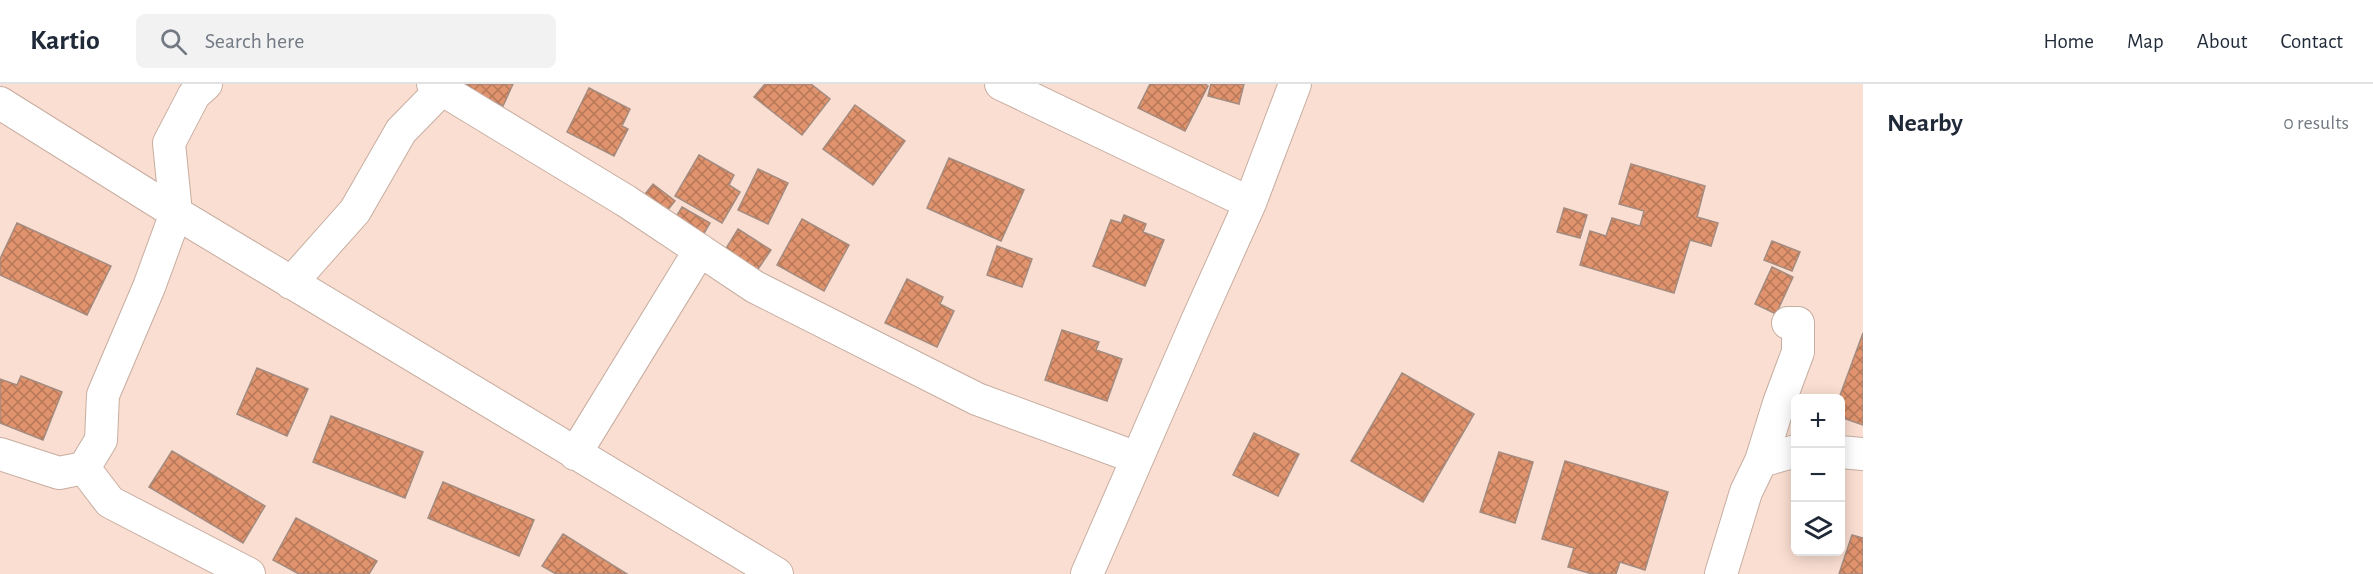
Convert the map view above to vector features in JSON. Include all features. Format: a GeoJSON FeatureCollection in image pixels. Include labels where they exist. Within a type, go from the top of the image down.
{"type":"FeatureCollection","features":[{"type":"Feature","properties":{"kind":"street"},"geometry":{"type":"LineString","coordinates":[[0,454],[59,473],[84,468],[101,440],[103,395],[149,288],[176,213],[169,142],[194,95],[206,84]]}},
{"type":"Feature","properties":{"kind":"street"},"geometry":{"type":"LineString","coordinates":[[1001,84],[1250,203]]}},
{"type":"Feature","properties":{"kind":"street"},"geometry":{"type":"LineString","coordinates":[[1087,574],[1250,203],[1294,84]]}},
{"type":"Feature","properties":{"kind":"street"},"geometry":{"type":"LineString","coordinates":[[291,283],[355,211],[401,131],[438,87],[626,201],[755,287],[977,399],[1137,458]]}},
{"type":"Feature","properties":{"kind":"street"},"geometry":{"type":"LineString","coordinates":[[0,103],[291,283],[777,574]]}},
{"type":"Feature","properties":{"kind":"street"},"geometry":{"type":"LineString","coordinates":[[575,454],[700,250]]}},
{"type":"Feature","properties":{"kind":"street"},"geometry":{"type":"LineString","coordinates":[[1721,574],[1746,492],[1761,461],[1798,352],[1798,323],[1788,323]]}},
{"type":"Feature","properties":{"kind":"street"},"geometry":{"type":"LineString","coordinates":[[1761,461],[1791,452]]}},
{"type":"Feature","properties":{"kind":"street"},"geometry":{"type":"LineString","coordinates":[[1845,452],[1863,454]]}},
{"type":"Feature","properties":{"kind":"street"},"geometry":{"type":"LineString","coordinates":[[84,468],[110,502],[249,574]]}},
{"type":"Feature","properties":{"kind":"building"},"geometry":{"type":"Polygon","coordinates":[[[456,84],[513,84],[503,106],[456,84]]]}},
{"type":"Feature","properties":{"kind":"building"},"geometry":{"type":"Polygon","coordinates":[[[765,84],[811,84],[830,99],[802,135],[754,97],[765,84]]]}},
{"type":"Feature","properties":{"kind":"building"},"geometry":{"type":"Polygon","coordinates":[[[1150,84],[1205,84],[1208,86],[1185,131],[1138,108],[1150,84]]]}},
{"type":"Feature","properties":{"kind":"building"},"geometry":{"type":"Polygon","coordinates":[[[1211,84],[1244,84],[1239,104],[1208,96],[1211,84]]]}},
{"type":"Feature","properties":{"kind":"building"},"geometry":{"type":"Polygon","coordinates":[[[589,88],[630,109],[622,126],[628,129],[614,156],[567,132],[589,88]]]}},
{"type":"Feature","properties":{"kind":"building"},"geometry":{"type":"Polygon","coordinates":[[[855,105],[905,141],[873,185],[823,149],[855,105]]]}},
{"type":"Feature","properties":{"kind":"building"},"geometry":{"type":"Polygon","coordinates":[[[699,155],[734,175],[729,185],[740,192],[722,223],[675,196],[699,155]]]}},
{"type":"Feature","properties":{"kind":"building"},"geometry":{"type":"Polygon","coordinates":[[[949,158],[1024,190],[1001,241],[927,208],[949,158]]]}},
{"type":"Feature","properties":{"kind":"building"},"geometry":{"type":"Polygon","coordinates":[[[1631,164],[1705,186],[1697,217],[1718,223],[1711,246],[1690,240],[1674,293],[1580,265],[1590,231],[1606,236],[1612,218],[1640,226],[1644,211],[1619,204],[1631,164]]]}},
{"type":"Feature","properties":{"kind":"building"},"geometry":{"type":"Polygon","coordinates":[[[758,169],[788,183],[768,224],[738,210],[758,169]]]}},
{"type":"Feature","properties":{"kind":"building"},"geometry":{"type":"Polygon","coordinates":[[[653,184],[675,201],[663,216],[642,198],[653,184]]]}},
{"type":"Feature","properties":{"kind":"building"},"geometry":{"type":"Polygon","coordinates":[[[682,207],[710,223],[699,242],[670,227],[682,207]]]}},
{"type":"Feature","properties":{"kind":"building"},"geometry":{"type":"Polygon","coordinates":[[[1564,208],[1587,215],[1580,238],[1557,232],[1564,208]]]}},
{"type":"Feature","properties":{"kind":"building"},"geometry":{"type":"Polygon","coordinates":[[[1124,215],[1146,224],[1143,232],[1164,240],[1145,286],[1093,266],[1111,220],[1121,223],[1124,215]]]}},
{"type":"Feature","properties":{"kind":"building"},"geometry":{"type":"Polygon","coordinates":[[[802,219],[849,245],[824,291],[777,265],[802,219]]]}},
{"type":"Feature","properties":{"kind":"building"},"geometry":{"type":"Polygon","coordinates":[[[17,223],[111,266],[87,315],[0,275],[0,259],[17,223]]]}},
{"type":"Feature","properties":{"kind":"building"},"geometry":{"type":"Polygon","coordinates":[[[738,229],[771,250],[754,275],[722,255],[738,229]]]}},
{"type":"Feature","properties":{"kind":"building"},"geometry":{"type":"Polygon","coordinates":[[[1772,241],[1800,252],[1792,271],[1764,260],[1772,241]]]}},
{"type":"Feature","properties":{"kind":"building"},"geometry":{"type":"Polygon","coordinates":[[[997,246],[1032,259],[1022,287],[987,275],[997,246]]]}},
{"type":"Feature","properties":{"kind":"building"},"geometry":{"type":"Polygon","coordinates":[[[1772,267],[1793,277],[1776,314],[1755,304],[1772,267]]]}},
{"type":"Feature","properties":{"kind":"building"},"geometry":{"type":"Polygon","coordinates":[[[907,279],[943,297],[940,304],[954,311],[937,347],[885,323],[907,279]]]}},
{"type":"Feature","properties":{"kind":"building"},"geometry":{"type":"Polygon","coordinates":[[[1062,330],[1099,342],[1096,350],[1122,359],[1107,401],[1045,380],[1062,330]]]}},
{"type":"Feature","properties":{"kind":"building"},"geometry":{"type":"Polygon","coordinates":[[[1863,333],[1863,425],[1845,419],[1845,394],[1840,394],[1863,333]]]}},
{"type":"Feature","properties":{"kind":"building"},"geometry":{"type":"Polygon","coordinates":[[[257,368],[308,389],[287,436],[237,414],[257,368]]]}},
{"type":"Feature","properties":{"kind":"building"},"geometry":{"type":"Polygon","coordinates":[[[1402,373],[1474,414],[1423,502],[1351,461],[1402,373]]]}},
{"type":"Feature","properties":{"kind":"building"},"geometry":{"type":"Polygon","coordinates":[[[21,376],[62,392],[43,440],[0,423],[0,379],[17,385],[21,376]]]}},
{"type":"Feature","properties":{"kind":"building"},"geometry":{"type":"Polygon","coordinates":[[[331,416],[423,452],[405,498],[313,462],[331,416]]]}},
{"type":"Feature","properties":{"kind":"building"},"geometry":{"type":"Polygon","coordinates":[[[1254,433],[1299,454],[1278,496],[1233,475],[1254,433]]]}},
{"type":"Feature","properties":{"kind":"building"},"geometry":{"type":"Polygon","coordinates":[[[172,451],[265,506],[243,543],[149,487],[172,451]]]}},
{"type":"Feature","properties":{"kind":"building"},"geometry":{"type":"Polygon","coordinates":[[[1499,452],[1533,462],[1515,523],[1480,512],[1499,452]]]}},
{"type":"Feature","properties":{"kind":"building"},"geometry":{"type":"Polygon","coordinates":[[[1565,461],[1668,492],[1645,570],[1620,562],[1616,574],[1592,574],[1568,567],[1574,548],[1542,539],[1565,461]]]}},
{"type":"Feature","properties":{"kind":"building"},"geometry":{"type":"Polygon","coordinates":[[[443,482],[534,520],[519,556],[428,518],[443,482]]]}},
{"type":"Feature","properties":{"kind":"building"},"geometry":{"type":"Polygon","coordinates":[[[296,518],[377,561],[369,574],[299,574],[273,560],[296,518]]]}},
{"type":"Feature","properties":{"kind":"building"},"geometry":{"type":"Polygon","coordinates":[[[563,534],[627,574],[556,574],[542,566],[563,534]]]}},
{"type":"Feature","properties":{"kind":"building"},"geometry":{"type":"Polygon","coordinates":[[[1852,535],[1863,538],[1863,574],[1839,574],[1852,535]]]}}]}
